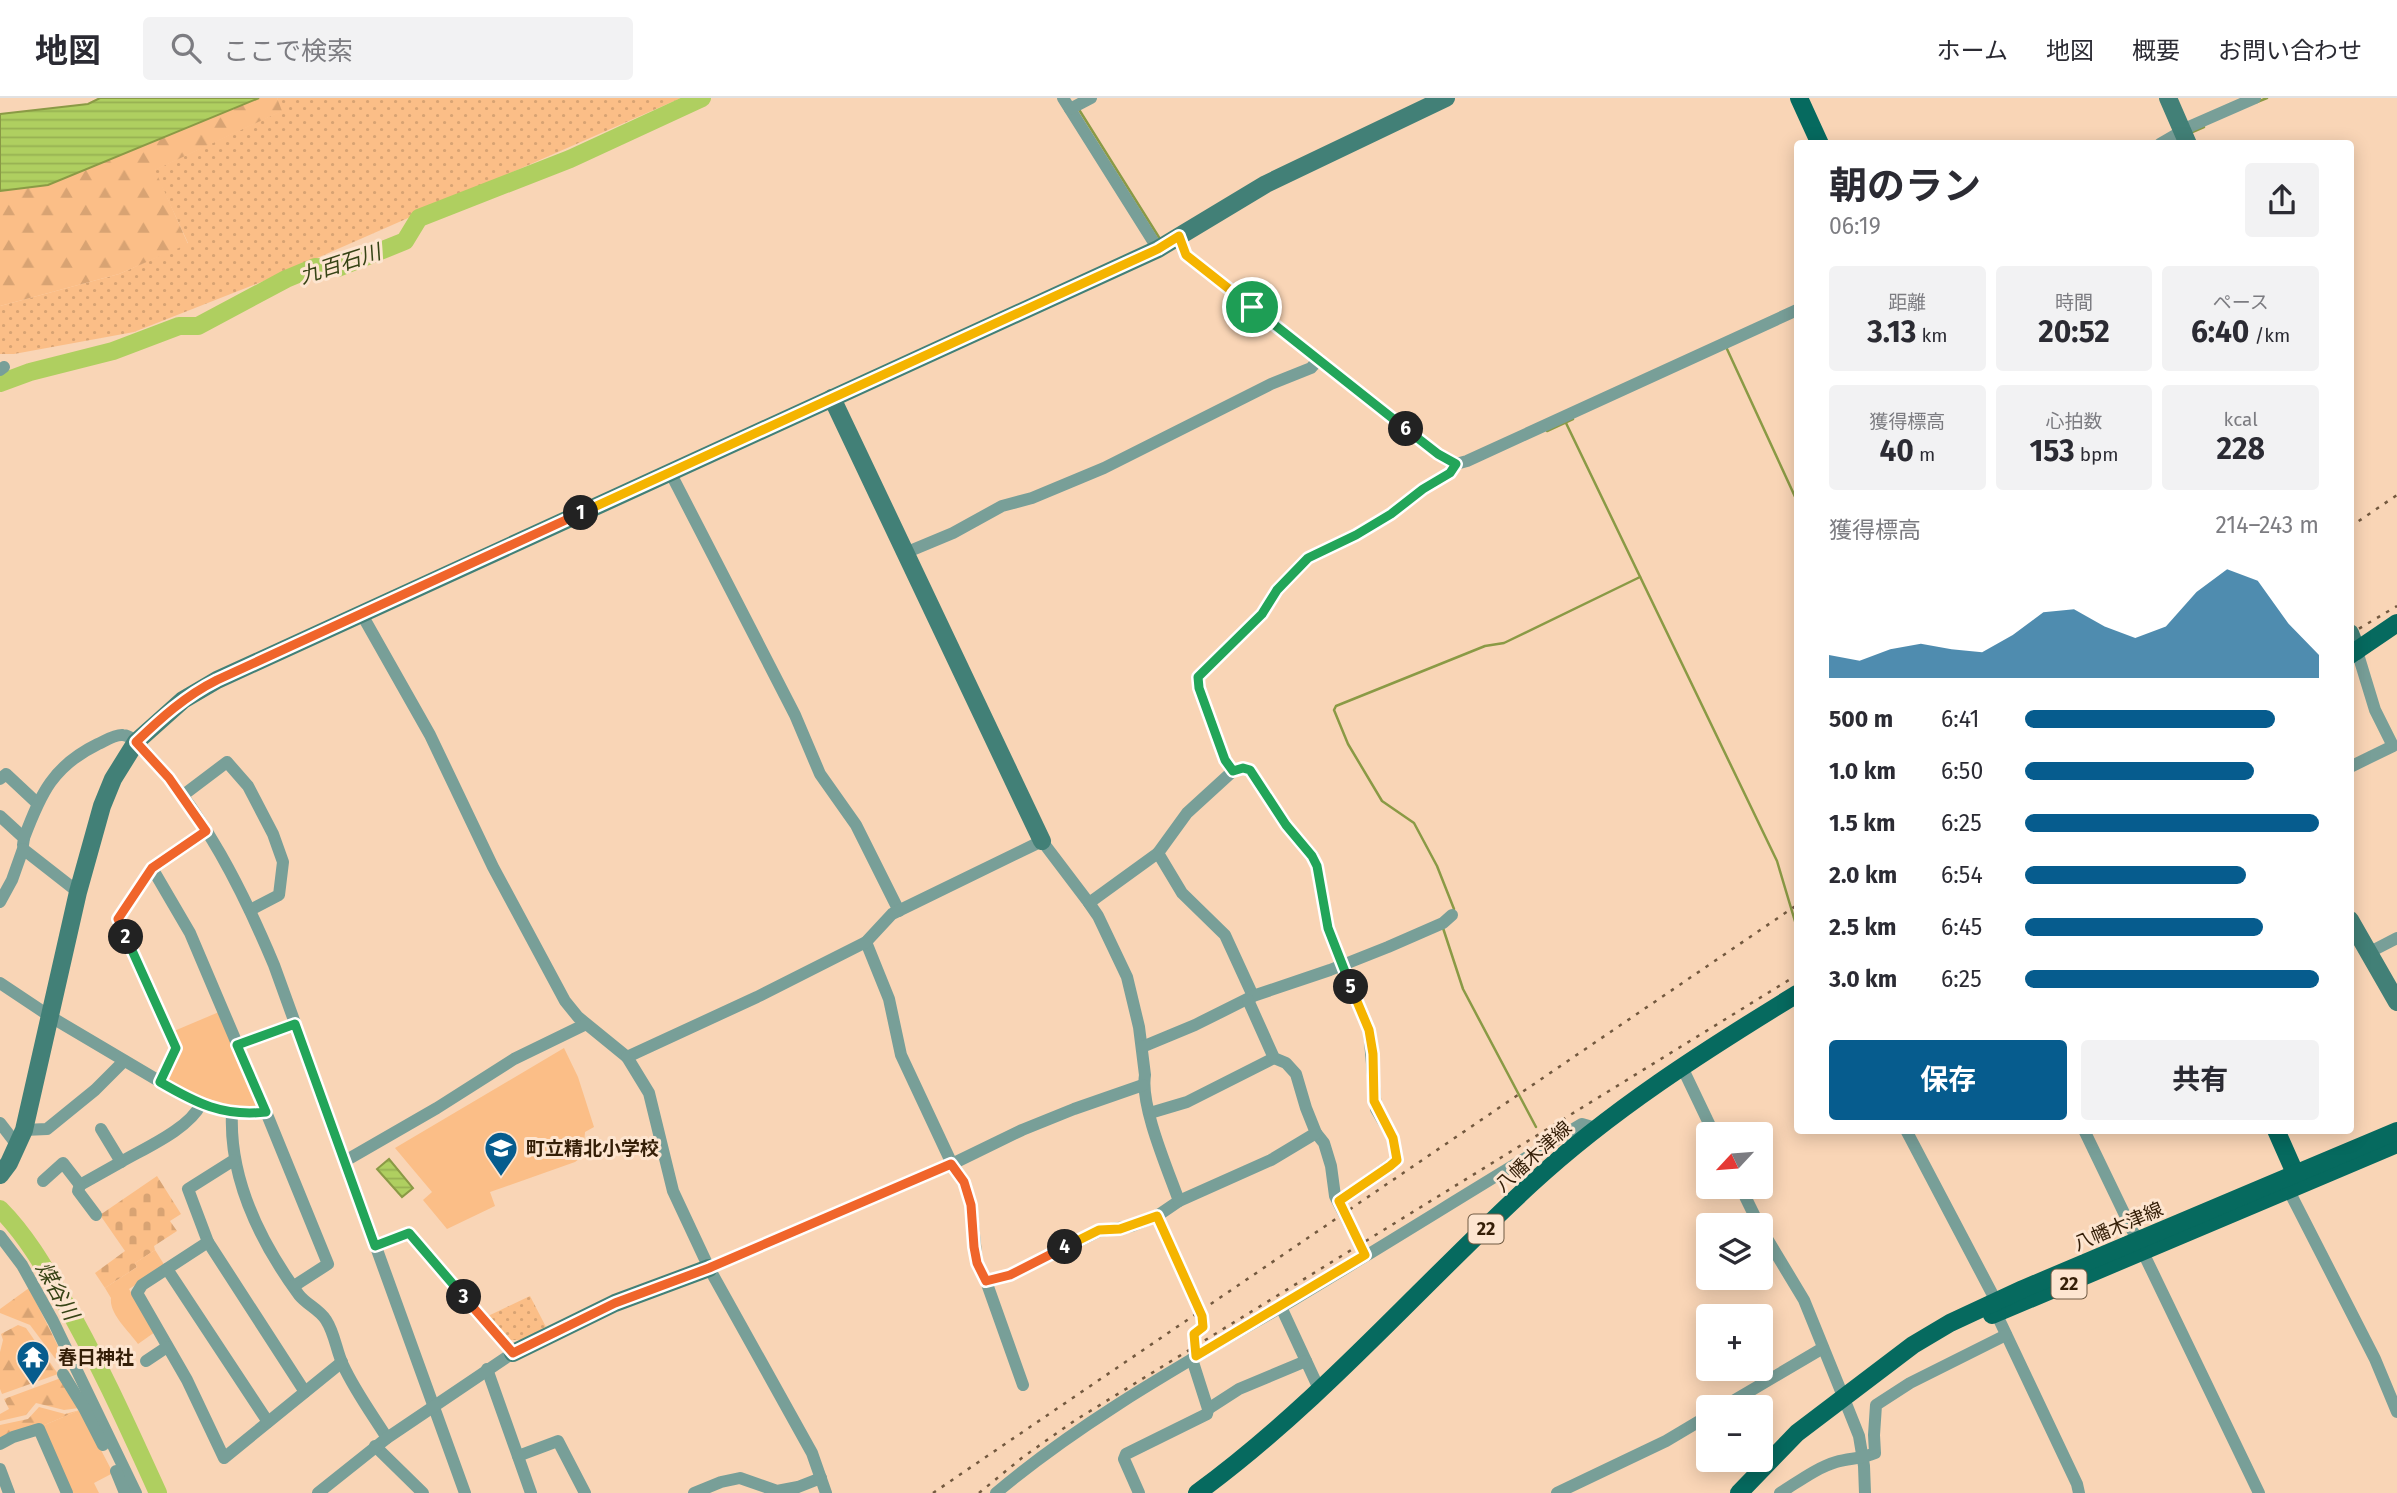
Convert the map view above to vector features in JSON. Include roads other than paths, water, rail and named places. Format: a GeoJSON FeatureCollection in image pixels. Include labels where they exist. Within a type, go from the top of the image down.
{"type":"FeatureCollection","features":[{"type":"Feature","properties":{"kind":"main road"},"geometry":{"type":"LineString","coordinates":[[1800,98],[1818,140]]}},
{"type":"Feature","properties":{"kind":"main road"},"geometry":{"type":"LineString","coordinates":[[2354,652],[2397,623]]}},
{"type":"Feature","properties":{"kind":"main road","name":"八幡木津線"},"geometry":{"type":"LineString","coordinates":[[1197,1493],[1258,1446],[1320,1391],[1530,1185],[1596,1128],[1682,1067],[1794,996]]}},
{"type":"Feature","properties":{"kind":"main road","name":"八幡木津線"},"geometry":{"type":"LineString","coordinates":[[1739,1493],[1770,1461],[1844,1399],[1914,1353],[1996,1307],[2292,1182],[2397,1131]]}},
{"type":"Feature","properties":{"kind":"main road"},"geometry":{"type":"LineString","coordinates":[[2277,1134],[2292,1182]]}},
{"type":"Feature","properties":{"kind":"main road","name":"八幡木津線"},"geometry":{"type":"LineString","coordinates":[[2292,1182],[2397,1144]]}},
{"type":"Feature","properties":{"kind":"street"},"geometry":{"type":"LineString","coordinates":[[0,1175],[20,1138],[51,1017],[78,892],[102,806],[113,779],[136,742],[174,706],[202,687],[360,613],[1158,249],[1266,184],[1446,98]]}},
{"type":"Feature","properties":{"kind":"street"},"geometry":{"type":"LineString","coordinates":[[2168,98],[2186,137],[2255,98]]}},
{"type":"Feature","properties":{"kind":"street"},"geometry":{"type":"LineString","coordinates":[[1087,100],[1068,105],[1158,249]]}},
{"type":"Feature","properties":{"kind":"street"},"geometry":{"type":"LineString","coordinates":[[1179,236],[1186,255],[1438,454],[1456,464]]}},
{"type":"Feature","properties":{"kind":"street"},"geometry":{"type":"LineString","coordinates":[[1233,771],[1225,760],[1199,688],[1198,677],[1262,614],[1277,590],[1308,558],[1356,535],[1391,514],[1423,489],[1450,473],[1456,464],[1794,311]]}},
{"type":"Feature","properties":{"kind":"street"},"geometry":{"type":"LineString","coordinates":[[905,553],[953,533],[1002,506],[1032,498],[1104,468],[1271,384],[1311,368],[1319,359]]}},
{"type":"Feature","properties":{"kind":"street"},"geometry":{"type":"LineString","coordinates":[[832,398],[1042,841],[1098,916],[1127,977],[1134,999],[1142,1047],[1145,1075],[1143,1085],[1179,1201]]}},
{"type":"Feature","properties":{"kind":"street"},"geometry":{"type":"LineString","coordinates":[[670,472],[795,715],[820,774],[856,825],[899,911]]}},
{"type":"Feature","properties":{"kind":"street"},"geometry":{"type":"LineString","coordinates":[[360,613],[430,735],[493,867],[559,992],[586,1024],[627,1057],[649,1093],[673,1191],[709,1268],[812,1453],[826,1493]]}},
{"type":"Feature","properties":{"kind":"street"},"geometry":{"type":"LineString","coordinates":[[2354,656],[2375,710],[2393,746],[2354,765]]}},
{"type":"Feature","properties":{"kind":"street"},"geometry":{"type":"LineString","coordinates":[[0,902],[12,880],[37,803],[58,773],[73,757],[118,735],[124,735],[136,742],[182,796],[206,831],[250,910],[295,1024],[465,1493]]}},
{"type":"Feature","properties":{"kind":"street"},"geometry":{"type":"LineString","coordinates":[[182,796],[227,762],[248,786],[283,862],[279,895],[250,910]]}},
{"type":"Feature","properties":{"kind":"street"},"geometry":{"type":"LineString","coordinates":[[1088,903],[1158,853],[1187,813],[1233,771],[1243,768],[1250,770],[1317,866],[1328,928],[1369,1030],[1373,1054],[1374,1101],[1393,1138],[1397,1160],[1339,1201]]}},
{"type":"Feature","properties":{"kind":"street"},"geometry":{"type":"LineString","coordinates":[[0,779],[6,774],[37,803]]}},
{"type":"Feature","properties":{"kind":"street"},"geometry":{"type":"LineString","coordinates":[[0,816],[24,843],[78,892]]}},
{"type":"Feature","properties":{"kind":"street"},"geometry":{"type":"LineString","coordinates":[[160,1082],[176,1048],[118,919],[152,868],[206,831]]}},
{"type":"Feature","properties":{"kind":"street"},"geometry":{"type":"LineString","coordinates":[[627,1057],[757,997],[866,942],[892,914],[1042,841]]}},
{"type":"Feature","properties":{"kind":"street"},"geometry":{"type":"LineString","coordinates":[[1158,853],[1182,893],[1225,934],[1274,1058],[1286,1063],[1296,1073],[1306,1108],[1316,1133],[1324,1143],[1331,1166],[1335,1196],[1365,1255]]}},
{"type":"Feature","properties":{"kind":"street"},"geometry":{"type":"LineString","coordinates":[[152,868],[190,933],[328,1264],[294,1286]]}},
{"type":"Feature","properties":{"kind":"street"},"geometry":{"type":"LineString","coordinates":[[1142,1047],[1250,998],[1342,965],[1443,923],[1452,915]]}},
{"type":"Feature","properties":{"kind":"street"},"geometry":{"type":"LineString","coordinates":[[2354,927],[2397,1002]]}},
{"type":"Feature","properties":{"kind":"street"},"geometry":{"type":"LineString","coordinates":[[2368,953],[2397,938]]}},
{"type":"Feature","properties":{"kind":"street"},"geometry":{"type":"LineString","coordinates":[[866,942],[889,999],[901,1055],[951,1164],[964,1182],[971,1205],[977,1263],[1023,1385]]}},
{"type":"Feature","properties":{"kind":"street"},"geometry":{"type":"LineString","coordinates":[[0,983],[51,1017],[201,1104],[232,1113],[266,1112]]}},
{"type":"Feature","properties":{"kind":"street"},"geometry":{"type":"LineString","coordinates":[[237,1045],[295,1024]]}},
{"type":"Feature","properties":{"kind":"street"},"geometry":{"type":"LineString","coordinates":[[345,1161],[513,1059],[586,1024]]}},
{"type":"Feature","properties":{"kind":"street"},"geometry":{"type":"LineString","coordinates":[[1150,1114],[1187,1102],[1274,1058]]}},
{"type":"Feature","properties":{"kind":"street"},"geometry":{"type":"LineString","coordinates":[[20,1138],[47,1129],[94,1090],[124,1060]]}},
{"type":"Feature","properties":{"kind":"street"},"geometry":{"type":"LineString","coordinates":[[1682,1067],[1708,1122]]}},
{"type":"Feature","properties":{"kind":"street"},"geometry":{"type":"LineString","coordinates":[[318,1493],[387,1437],[513,1353],[615,1303],[709,1268],[951,1164],[1022,1130],[1143,1085]]}},
{"type":"Feature","properties":{"kind":"street"},"geometry":{"type":"LineString","coordinates":[[96,1214],[78,1191],[80,1185],[164,1138],[196,1116],[201,1104]]}},
{"type":"Feature","properties":{"kind":"street"},"geometry":{"type":"LineString","coordinates":[[232,1113],[234,1160],[260,1231],[301,1297],[318,1310],[328,1323],[354,1386],[387,1437]]}},
{"type":"Feature","properties":{"kind":"street"},"geometry":{"type":"LineString","coordinates":[[0,1123],[20,1138]]}},
{"type":"Feature","properties":{"kind":"street"},"geometry":{"type":"LineString","coordinates":[[996,1493],[1013,1487],[1072,1436],[1194,1357],[1582,1124],[1596,1128]]}},
{"type":"Feature","properties":{"kind":"street"},"geometry":{"type":"LineString","coordinates":[[101,1129],[121,1162]]}},
{"type":"Feature","properties":{"kind":"street"},"geometry":{"type":"LineString","coordinates":[[986,1281],[1010,1275],[1099,1230],[1120,1229],[1157,1216],[1179,1201],[1271,1160],[1316,1133]]}},
{"type":"Feature","properties":{"kind":"street"},"geometry":{"type":"LineString","coordinates":[[1908,1134],[1996,1307],[2006,1335],[2079,1493]]}},
{"type":"Feature","properties":{"kind":"street"},"geometry":{"type":"LineString","coordinates":[[2086,1134],[2197,1370],[2228,1426],[2259,1493]]}},
{"type":"Feature","properties":{"kind":"street"},"geometry":{"type":"LineString","coordinates":[[234,1160],[188,1189],[208,1242],[305,1392]]}},
{"type":"Feature","properties":{"kind":"street"},"geometry":{"type":"LineString","coordinates":[[43,1181],[63,1163],[80,1185]]}},
{"type":"Feature","properties":{"kind":"street"},"geometry":{"type":"LineString","coordinates":[[2292,1182],[2397,1412]]}},
{"type":"Feature","properties":{"kind":"street"},"geometry":{"type":"LineString","coordinates":[[1157,1216],[1202,1316],[1203,1327],[1194,1334],[1194,1357],[1208,1409]]}},
{"type":"Feature","properties":{"kind":"street"},"geometry":{"type":"LineString","coordinates":[[375,1246],[409,1233],[513,1353]]}},
{"type":"Feature","properties":{"kind":"street"},"geometry":{"type":"LineString","coordinates":[[0,1236],[22,1265],[53,1321],[136,1493]]}},
{"type":"Feature","properties":{"kind":"street"},"geometry":{"type":"LineString","coordinates":[[208,1242],[142,1285],[137,1293],[187,1380],[224,1458],[342,1362]]}},
{"type":"Feature","properties":{"kind":"street"},"geometry":{"type":"LineString","coordinates":[[1773,1248],[1804,1300],[1844,1399],[1858,1436],[1866,1493]]}},
{"type":"Feature","properties":{"kind":"street"},"geometry":{"type":"LineString","coordinates":[[167,1269],[268,1422]]}},
{"type":"Feature","properties":{"kind":"street"},"geometry":{"type":"LineString","coordinates":[[1281,1307],[1320,1391]]}},
{"type":"Feature","properties":{"kind":"street"},"geometry":{"type":"LineString","coordinates":[[1780,1493],[1822,1468],[1848,1459],[1863,1459],[1875,1453],[1876,1405],[1910,1383],[2006,1335]]}},
{"type":"Feature","properties":{"kind":"street"},"geometry":{"type":"LineString","coordinates":[[146,1361],[167,1348]]}},
{"type":"Feature","properties":{"kind":"street"},"geometry":{"type":"LineString","coordinates":[[1743,1395],[1823,1348]]}},
{"type":"Feature","properties":{"kind":"street"},"geometry":{"type":"LineString","coordinates":[[1139,1493],[1124,1459],[1126,1454],[1207,1413],[1208,1409],[1239,1389],[1306,1361]]}},
{"type":"Feature","properties":{"kind":"street"},"geometry":{"type":"LineString","coordinates":[[487,1369],[531,1493]]}},
{"type":"Feature","properties":{"kind":"street"},"geometry":{"type":"LineString","coordinates":[[63,1374],[84,1408],[125,1493]]}},
{"type":"Feature","properties":{"kind":"street"},"geometry":{"type":"LineString","coordinates":[[1557,1493],[1666,1441],[1696,1423]]}},
{"type":"Feature","properties":{"kind":"street"},"geometry":{"type":"LineString","coordinates":[[0,1444],[39,1429],[66,1493]]}},
{"type":"Feature","properties":{"kind":"street"},"geometry":{"type":"LineString","coordinates":[[518,1456],[558,1441],[585,1493]]}},
{"type":"Feature","properties":{"kind":"street"},"geometry":{"type":"LineString","coordinates":[[375,1446],[423,1493]]}},
{"type":"Feature","properties":{"kind":"street"},"geometry":{"type":"LineString","coordinates":[[0,1469],[9,1493]]}},
{"type":"Feature","properties":{"kind":"street"},"geometry":{"type":"LineString","coordinates":[[694,1493],[740,1478],[777,1491],[798,1487],[821,1478]]}},
{"type":"Feature","properties":{"kind":"waterway","name":"九百石川"},"geometry":{"type":"LineString","coordinates":[[0,383],[30,372],[113,351],[179,326],[198,326],[286,279],[315,267],[338,268],[405,241],[419,218],[570,159],[702,98]]}},
{"type":"Feature","properties":{"kind":"waterway"},"geometry":{"type":"LineString","coordinates":[[2257,102],[2267,98]]}},
{"type":"Feature","properties":{"kind":"waterway"},"geometry":{"type":"LineString","coordinates":[[1078,108],[1160,239]]}},
{"type":"Feature","properties":{"kind":"waterway"},"geometry":{"type":"LineString","coordinates":[[2190,133],[2204,127]]}},
{"type":"Feature","properties":{"kind":"waterway"},"geometry":{"type":"LineString","coordinates":[[1727,349],[1794,494]]}},
{"type":"Feature","properties":{"kind":"waterway"},"geometry":{"type":"LineString","coordinates":[[1547,431],[1573,419]]}},
{"type":"Feature","properties":{"kind":"waterway"},"geometry":{"type":"LineString","coordinates":[[1566,423],[1777,861],[1794,918]]}},
{"type":"Feature","properties":{"kind":"waterway"},"geometry":{"type":"LineString","coordinates":[[1454,909],[1437,866],[1414,823],[1382,801],[1348,744],[1334,710],[1336,706],[1485,646],[1504,643],[1640,577]]}},
{"type":"Feature","properties":{"kind":"waterway"},"geometry":{"type":"LineString","coordinates":[[1443,928],[1463,989],[1536,1127]]}},
{"type":"Feature","properties":{"kind":"waterway","name":"煤谷川"},"geometry":{"type":"LineString","coordinates":[[0,1209],[33,1250],[75,1320],[158,1493]]}},
{"type":"Feature","properties":{"kind":"railway"},"geometry":{"type":"LineString","coordinates":[[2354,524],[2397,495]]}},
{"type":"Feature","properties":{"kind":"railway"},"geometry":{"type":"LineString","coordinates":[[2354,632],[2397,606]]}},
{"type":"Feature","properties":{"kind":"railway"},"geometry":{"type":"LineString","coordinates":[[933,1493],[1794,907]]}},
{"type":"Feature","properties":{"kind":"railway"},"geometry":{"type":"LineString","coordinates":[[979,1493],[1023,1457],[1074,1421],[1794,977]]}},
{"type":"Feature","properties":{"kind":"place","name":"町立精北小学校"},"geometry":{"type":"Point","coordinates":[501,1178]}},
{"type":"Feature","properties":{"kind":"place","name":"春日神社"},"geometry":{"type":"Point","coordinates":[33,1387]}}]}
